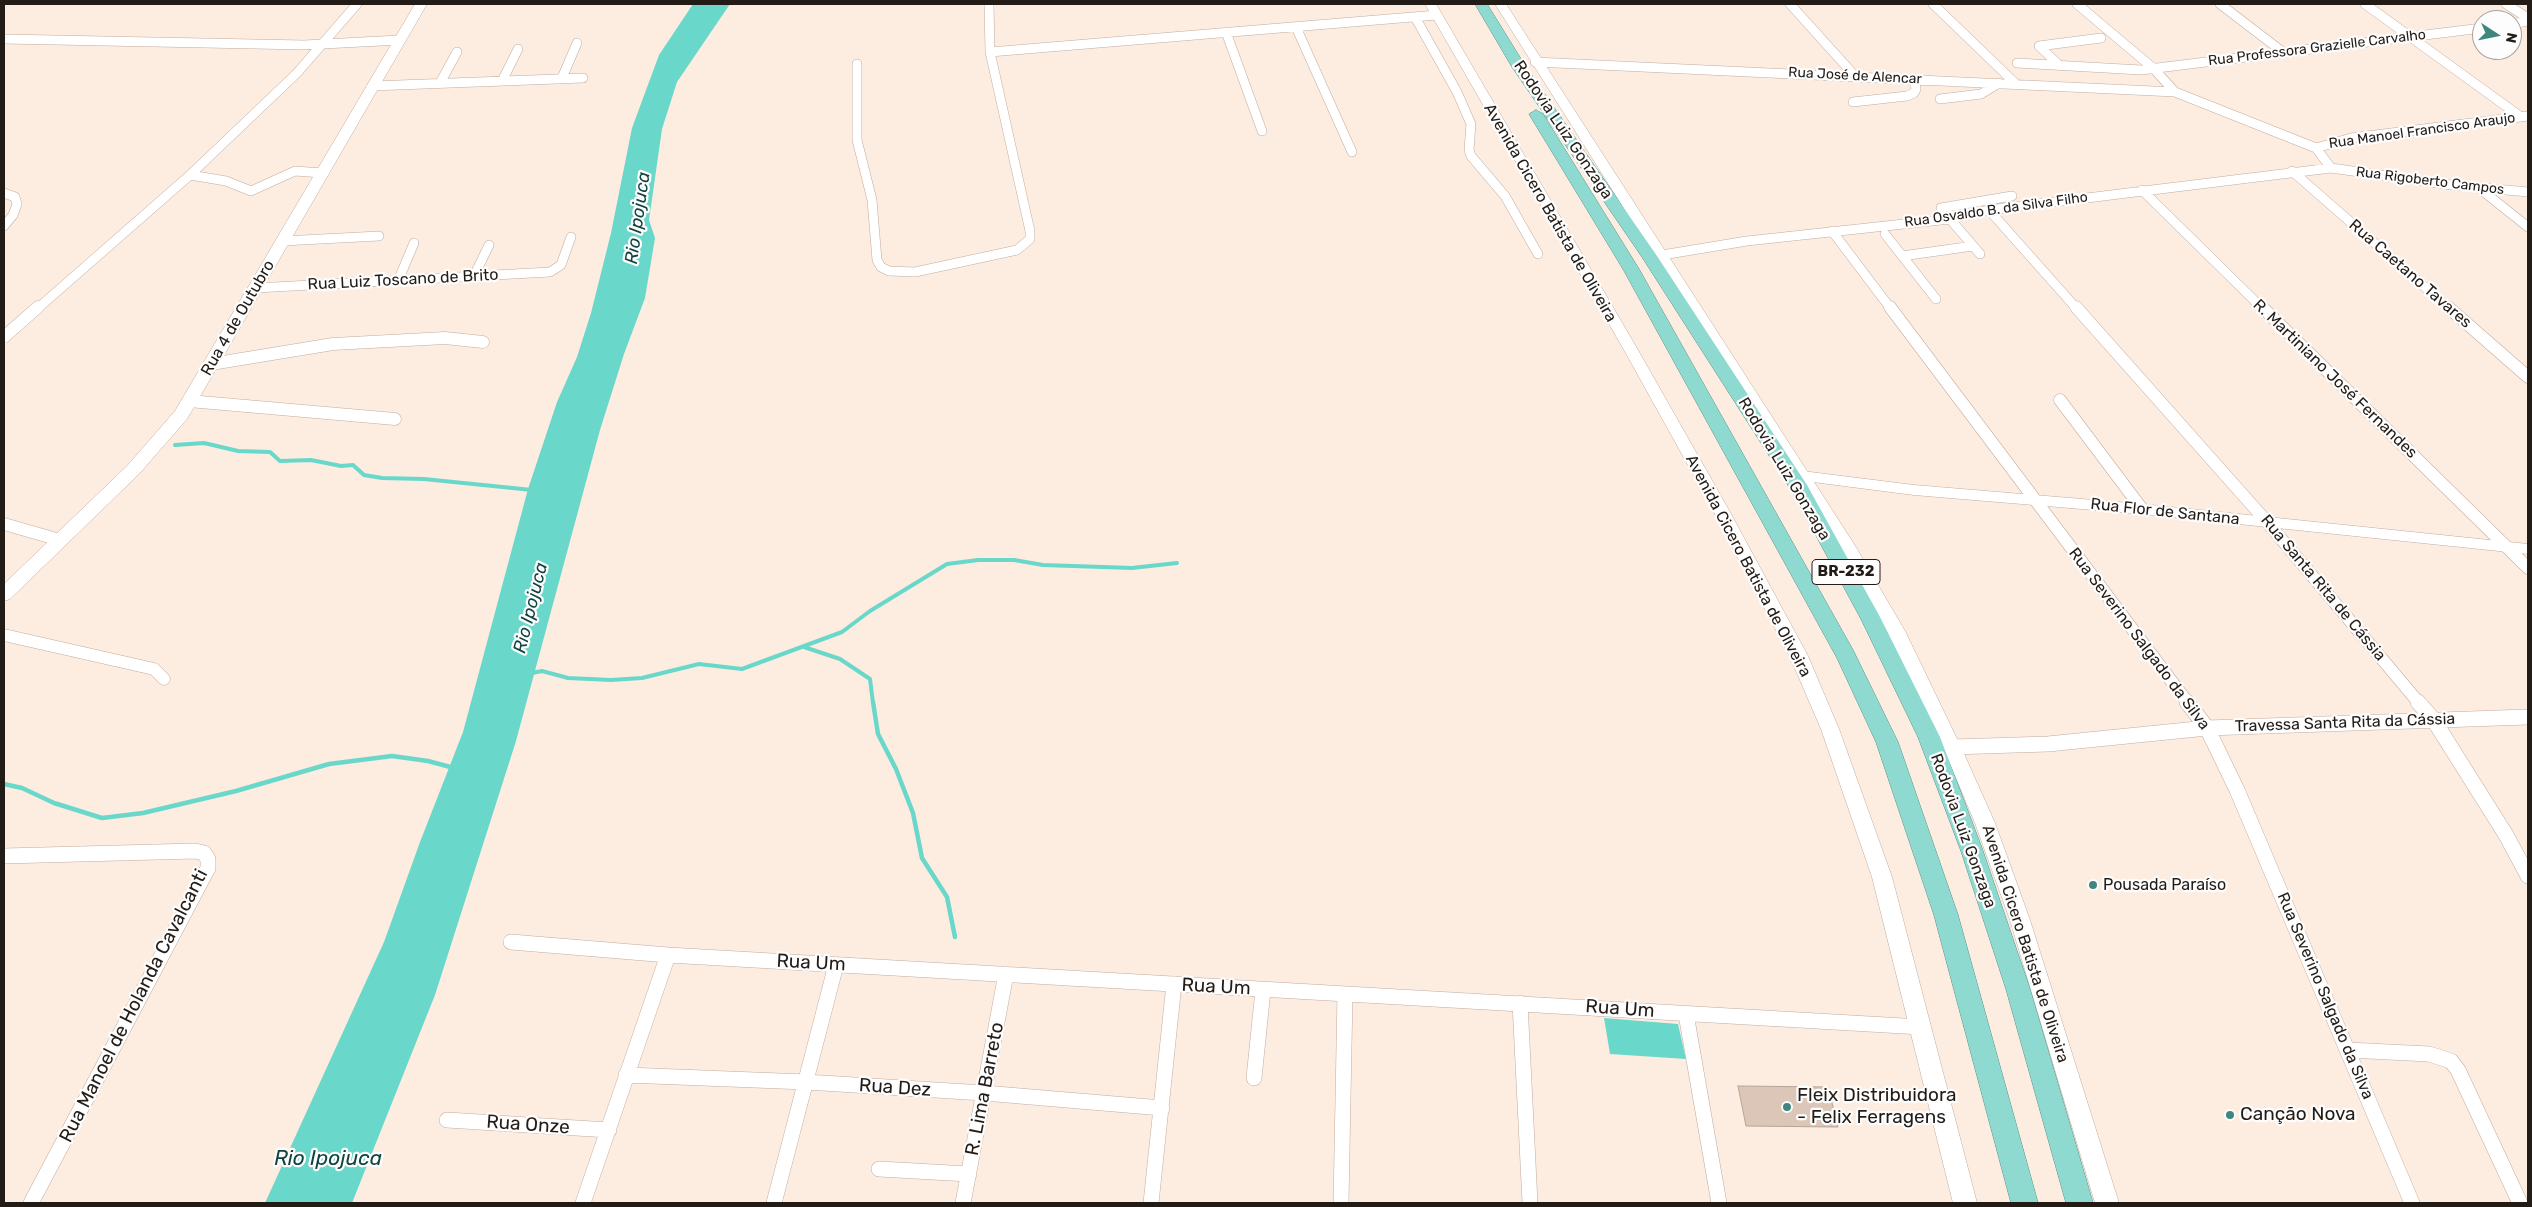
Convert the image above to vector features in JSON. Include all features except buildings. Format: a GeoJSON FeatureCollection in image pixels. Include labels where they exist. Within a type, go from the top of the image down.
{"type":"FeatureCollection","features":[{"type":"Feature","properties":{"kind":"highway","name":"Rodovia Luiz Gonzaga"},"geometry":{"type":"LineString","coordinates":[[1468,4],[1631,269],[1846,656],[1887,742],[1946,915],[2025,1203]]}},
{"type":"Feature","properties":{"kind":"highway","name":"Rodovia Luiz Gonzaga"},"geometry":{"type":"LineString","coordinates":[[1481,4],[1519,67],[1649,256],[1795,482],[1870,616],[1928,737],[1972,851],[2018,989],[2080,1203]]}},
{"type":"Feature","properties":{"kind":"main road","name":"Rua 4 de Outubro"},"geometry":{"type":"LineString","coordinates":[[4,594],[165,436],[211,364],[421,4]]}},
{"type":"Feature","properties":{"kind":"main road","name":"Avenida Cicero Batista de Oliveira"},"geometry":{"type":"LineString","coordinates":[[1500,4],[1535,62],[1568,108],[1802,476],[1896,631],[1952,747],[1985,823],[2020,920],[2107,1203]]}},
{"type":"Feature","properties":{"kind":"main road","name":"Avenida Cicero Batista de Oliveira"},"geometry":{"type":"LineString","coordinates":[[1433,9],[1645,375],[1762,584],[1799,656],[1830,728],[1882,877],[1965,1203]]}},
{"type":"Feature","properties":{"kind":"street"},"geometry":{"type":"LineString","coordinates":[[4,337],[190,175],[282,87],[324,43],[357,4]]}},
{"type":"Feature","properties":{"kind":"street"},"geometry":{"type":"LineString","coordinates":[[858,64],[857,140],[872,200],[877,260],[880,267],[889,271],[915,272],[1018,250],[1026,246],[1030,239],[990,52],[989,4]]}},
{"type":"Feature","properties":{"kind":"street"},"geometry":{"type":"LineString","coordinates":[[1790,4],[1855,76]]}},
{"type":"Feature","properties":{"kind":"street"},"geometry":{"type":"LineString","coordinates":[[1933,4],[2016,84]]}},
{"type":"Feature","properties":{"kind":"street"},"geometry":{"type":"LineString","coordinates":[[2077,4],[2152,68],[2175,92],[2316,148],[2331,168]]}},
{"type":"Feature","properties":{"kind":"street"},"geometry":{"type":"LineString","coordinates":[[2220,4],[2284,52]]}},
{"type":"Feature","properties":{"kind":"street"},"geometry":{"type":"LineString","coordinates":[[2365,4],[2525,116]]}},
{"type":"Feature","properties":{"kind":"street"},"geometry":{"type":"LineString","coordinates":[[2506,4],[2528,19]]}},
{"type":"Feature","properties":{"kind":"street"},"geometry":{"type":"LineString","coordinates":[[990,52],[1415,17],[1433,9]]}},
{"type":"Feature","properties":{"kind":"street"},"geometry":{"type":"LineString","coordinates":[[1415,17],[1457,92],[1470,124],[1471,156],[1505,196],[1538,254]]}},
{"type":"Feature","properties":{"kind":"street"},"geometry":{"type":"LineString","coordinates":[[1296,26],[1352,152]]}},
{"type":"Feature","properties":{"kind":"street","name":"Rua Professora Grazielle Carvalho"},"geometry":{"type":"LineString","coordinates":[[2017,63],[2130,70],[2472,29]]}},
{"type":"Feature","properties":{"kind":"street"},"geometry":{"type":"LineString","coordinates":[[1226,32],[1262,130]]}},
{"type":"Feature","properties":{"kind":"street"},"geometry":{"type":"LineString","coordinates":[[2060,66],[2039,46],[2101,38]]}},
{"type":"Feature","properties":{"kind":"street"},"geometry":{"type":"LineString","coordinates":[[4,39],[304,45],[400,40]]}},
{"type":"Feature","properties":{"kind":"street"},"geometry":{"type":"LineString","coordinates":[[562,78],[577,43]]}},
{"type":"Feature","properties":{"kind":"street"},"geometry":{"type":"LineString","coordinates":[[502,81],[518,49]]}},
{"type":"Feature","properties":{"kind":"street"},"geometry":{"type":"LineString","coordinates":[[440,83],[458,52]]}},
{"type":"Feature","properties":{"kind":"street","name":"Rua José de Alencar"},"geometry":{"type":"LineString","coordinates":[[1535,62],[2175,92]]}},
{"type":"Feature","properties":{"kind":"street"},"geometry":{"type":"LineString","coordinates":[[372,86],[583,78]]}},
{"type":"Feature","properties":{"kind":"street"},"geometry":{"type":"LineString","coordinates":[[1853,102],[1907,96],[1916,90],[1914,79]]}},
{"type":"Feature","properties":{"kind":"street"},"geometry":{"type":"LineString","coordinates":[[1940,99],[1981,94],[1999,83]]}},
{"type":"Feature","properties":{"kind":"street","name":"Rua Manoel Francisco Araujo"},"geometry":{"type":"LineString","coordinates":[[2316,148],[2320,145],[2351,138],[2525,116]]}},
{"type":"Feature","properties":{"kind":"street","name":"Rua Osvaldo B. da Silva Filho"},"geometry":{"type":"LineString","coordinates":[[1662,255],[1747,241],[1950,219],[1989,210],[2292,171],[2331,168]]}},
{"type":"Feature","properties":{"kind":"street","name":"Rua Rigoberto Campos"},"geometry":{"type":"LineString","coordinates":[[2331,168],[2479,188],[2528,192]]}},
{"type":"Feature","properties":{"kind":"street"},"geometry":{"type":"LineString","coordinates":[[190,175],[226,181],[251,192],[295,171],[322,173]]}},
{"type":"Feature","properties":{"kind":"street","name":"Rua Caetano Tavares"},"geometry":{"type":"LineString","coordinates":[[2292,171],[2528,377]]}},
{"type":"Feature","properties":{"kind":"street"},"geometry":{"type":"LineString","coordinates":[[2479,188],[2528,226]]}},
{"type":"Feature","properties":{"kind":"street","name":"R. Martiniano José Fernandes"},"geometry":{"type":"LineString","coordinates":[[2142,190],[2528,568]]}},
{"type":"Feature","properties":{"kind":"street"},"geometry":{"type":"LineString","coordinates":[[4,193],[15,197],[17,204],[16,209],[4,226]]}},
{"type":"Feature","properties":{"kind":"street"},"geometry":{"type":"LineString","coordinates":[[1980,254],[1950,219],[1941,214],[1941,208],[2012,196]]}},
{"type":"Feature","properties":{"kind":"street","name":"Rua Santa Rita de Cássia"},"geometry":{"type":"LineString","coordinates":[[1989,210],[2267,522],[2433,719],[2506,835],[2528,876]]}},
{"type":"Feature","properties":{"kind":"street","name":"Rua Severino Salgado da Silva"},"geometry":{"type":"LineString","coordinates":[[1832,231],[2207,728],[2238,790],[2412,1203]]}},
{"type":"Feature","properties":{"kind":"street"},"geometry":{"type":"LineString","coordinates":[[1885,234],[1936,299]]}},
{"type":"Feature","properties":{"kind":"street"},"geometry":{"type":"LineString","coordinates":[[283,241],[379,236]]}},
{"type":"Feature","properties":{"kind":"street","name":"Rua Luiz Toscano de Brito"},"geometry":{"type":"LineString","coordinates":[[256,288],[550,272],[561,265],[571,237]]}},
{"type":"Feature","properties":{"kind":"street"},"geometry":{"type":"LineString","coordinates":[[398,281],[414,243]]}},
{"type":"Feature","properties":{"kind":"street"},"geometry":{"type":"LineString","coordinates":[[474,276],[489,245]]}},
{"type":"Feature","properties":{"kind":"street"},"geometry":{"type":"LineString","coordinates":[[1902,256],[1973,246]]}},
{"type":"Feature","properties":{"kind":"street"},"geometry":{"type":"LineString","coordinates":[[211,364],[333,344],[446,338],[483,342]]}},
{"type":"Feature","properties":{"kind":"street"},"geometry":{"type":"LineString","coordinates":[[2060,400],[2142,509]]}},
{"type":"Feature","properties":{"kind":"street"},"geometry":{"type":"LineString","coordinates":[[189,401],[394,419]]}},
{"type":"Feature","properties":{"kind":"street","name":"Rua Flor de Santana"},"geometry":{"type":"LineString","coordinates":[[1802,476],[1914,490],[2142,509],[2528,549]]}},
{"type":"Feature","properties":{"kind":"street"},"geometry":{"type":"LineString","coordinates":[[4,524],[60,540]]}},
{"type":"Feature","properties":{"kind":"street"},"geometry":{"type":"LineString","coordinates":[[4,635],[154,669],[164,679]]}},
{"type":"Feature","properties":{"kind":"street","name":"Travessa Santa Rita da Cássia"},"geometry":{"type":"LineString","coordinates":[[1952,747],[2048,744],[2207,728],[2528,717]]}},
{"type":"Feature","properties":{"kind":"street","name":"Rua Manoel de Holanda Cavalcanti"},"geometry":{"type":"LineString","coordinates":[[4,856],[195,851],[204,853],[208,859],[208,868],[30,1203]]}},
{"type":"Feature","properties":{"kind":"street","name":"Rua Um"},"geometry":{"type":"LineString","coordinates":[[511,942],[668,956],[1921,1027]]}},
{"type":"Feature","properties":{"kind":"street"},"geometry":{"type":"LineString","coordinates":[[583,1203],[668,956]]}},
{"type":"Feature","properties":{"kind":"street"},"geometry":{"type":"LineString","coordinates":[[774,1203],[836,965]]}},
{"type":"Feature","properties":{"kind":"street","name":"R. Lima Barreto"},"geometry":{"type":"LineString","coordinates":[[964,1203],[1006,974]]}},
{"type":"Feature","properties":{"kind":"street"},"geometry":{"type":"LineString","coordinates":[[1151,1203],[1174,984]]}},
{"type":"Feature","properties":{"kind":"street"},"geometry":{"type":"LineString","coordinates":[[1254,1078],[1263,990]]}},
{"type":"Feature","properties":{"kind":"street"},"geometry":{"type":"LineString","coordinates":[[1341,1203],[1345,994]]}},
{"type":"Feature","properties":{"kind":"street"},"geometry":{"type":"LineString","coordinates":[[1520,1003],[1530,1203]]}},
{"type":"Feature","properties":{"kind":"street"},"geometry":{"type":"LineString","coordinates":[[1686,1014],[1719,1203]]}},
{"type":"Feature","properties":{"kind":"street"},"geometry":{"type":"LineString","coordinates":[[2348,1050],[2429,1054],[2450,1061],[2458,1070],[2520,1203]]}},
{"type":"Feature","properties":{"kind":"street","name":"Rua Dez"},"geometry":{"type":"LineString","coordinates":[[626,1075],[806,1082],[984,1093],[1162,1108]]}},
{"type":"Feature","properties":{"kind":"street","name":"Rua Onze"},"geometry":{"type":"LineString","coordinates":[[447,1120],[608,1130]]}},
{"type":"Feature","properties":{"kind":"street"},"geometry":{"type":"LineString","coordinates":[[879,1169],[969,1174]]}},
{"type":"Feature","properties":{"kind":"water","name":"Rio Ipojuca"},"geometry":{"type":"Polygon","coordinates":[[[693,4],[730,4],[677,82],[662,129],[649,220],[655,238],[645,298],[624,354],[600,430],[516,741],[435,995],[352,1203],[265,1203],[384,942],[420,842],[463,732],[528,489],[557,402],[577,357],[591,313],[611,233],[632,128],[659,55],[693,4]]]}},
{"type":"Feature","properties":{"kind":"water"},"geometry":{"type":"Polygon","coordinates":[[[1604,1018],[1678,1024],[1686,1059],[1610,1054],[1604,1018]]]}},
{"type":"Feature","properties":{"kind":"waterway"},"geometry":{"type":"LineString","coordinates":[[175,445],[204,443],[238,451],[270,452],[280,461],[311,460],[341,466],[353,465],[364,475],[382,478],[424,479],[532,490]]}},
{"type":"Feature","properties":{"kind":"waterway"},"geometry":{"type":"LineString","coordinates":[[532,673],[542,671],[568,678],[611,680],[642,678],[699,664],[742,669],[842,632],[870,611],[947,564],[978,560],[1014,560],[1043,565],[1132,568],[1177,563]]}},
{"type":"Feature","properties":{"kind":"waterway"},"geometry":{"type":"LineString","coordinates":[[804,647],[840,659],[870,679],[873,703]]}},
{"type":"Feature","properties":{"kind":"waterway"},"geometry":{"type":"LineString","coordinates":[[873,702],[878,734],[896,769],[913,813],[922,858],[947,897],[955,937]]}},
{"type":"Feature","properties":{"kind":"waterway"},"geometry":{"type":"LineString","coordinates":[[4,784],[22,788],[54,803],[102,818],[143,813],[236,791],[329,764],[392,756],[428,761],[454,768]]}},
{"type":"Feature","properties":{"kind":"place","name":"Pousada Paraíso"},"geometry":{"type":"Point","coordinates":[2093,885]}},
{"type":"Feature","properties":{"kind":"place","name":"Fleix Distribuidora - Felix Ferragens"},"geometry":{"type":"Point","coordinates":[1787,1107]}},
{"type":"Feature","properties":{"kind":"place","name":"Canção Nova"},"geometry":{"type":"Point","coordinates":[2230,1115]}}]}
